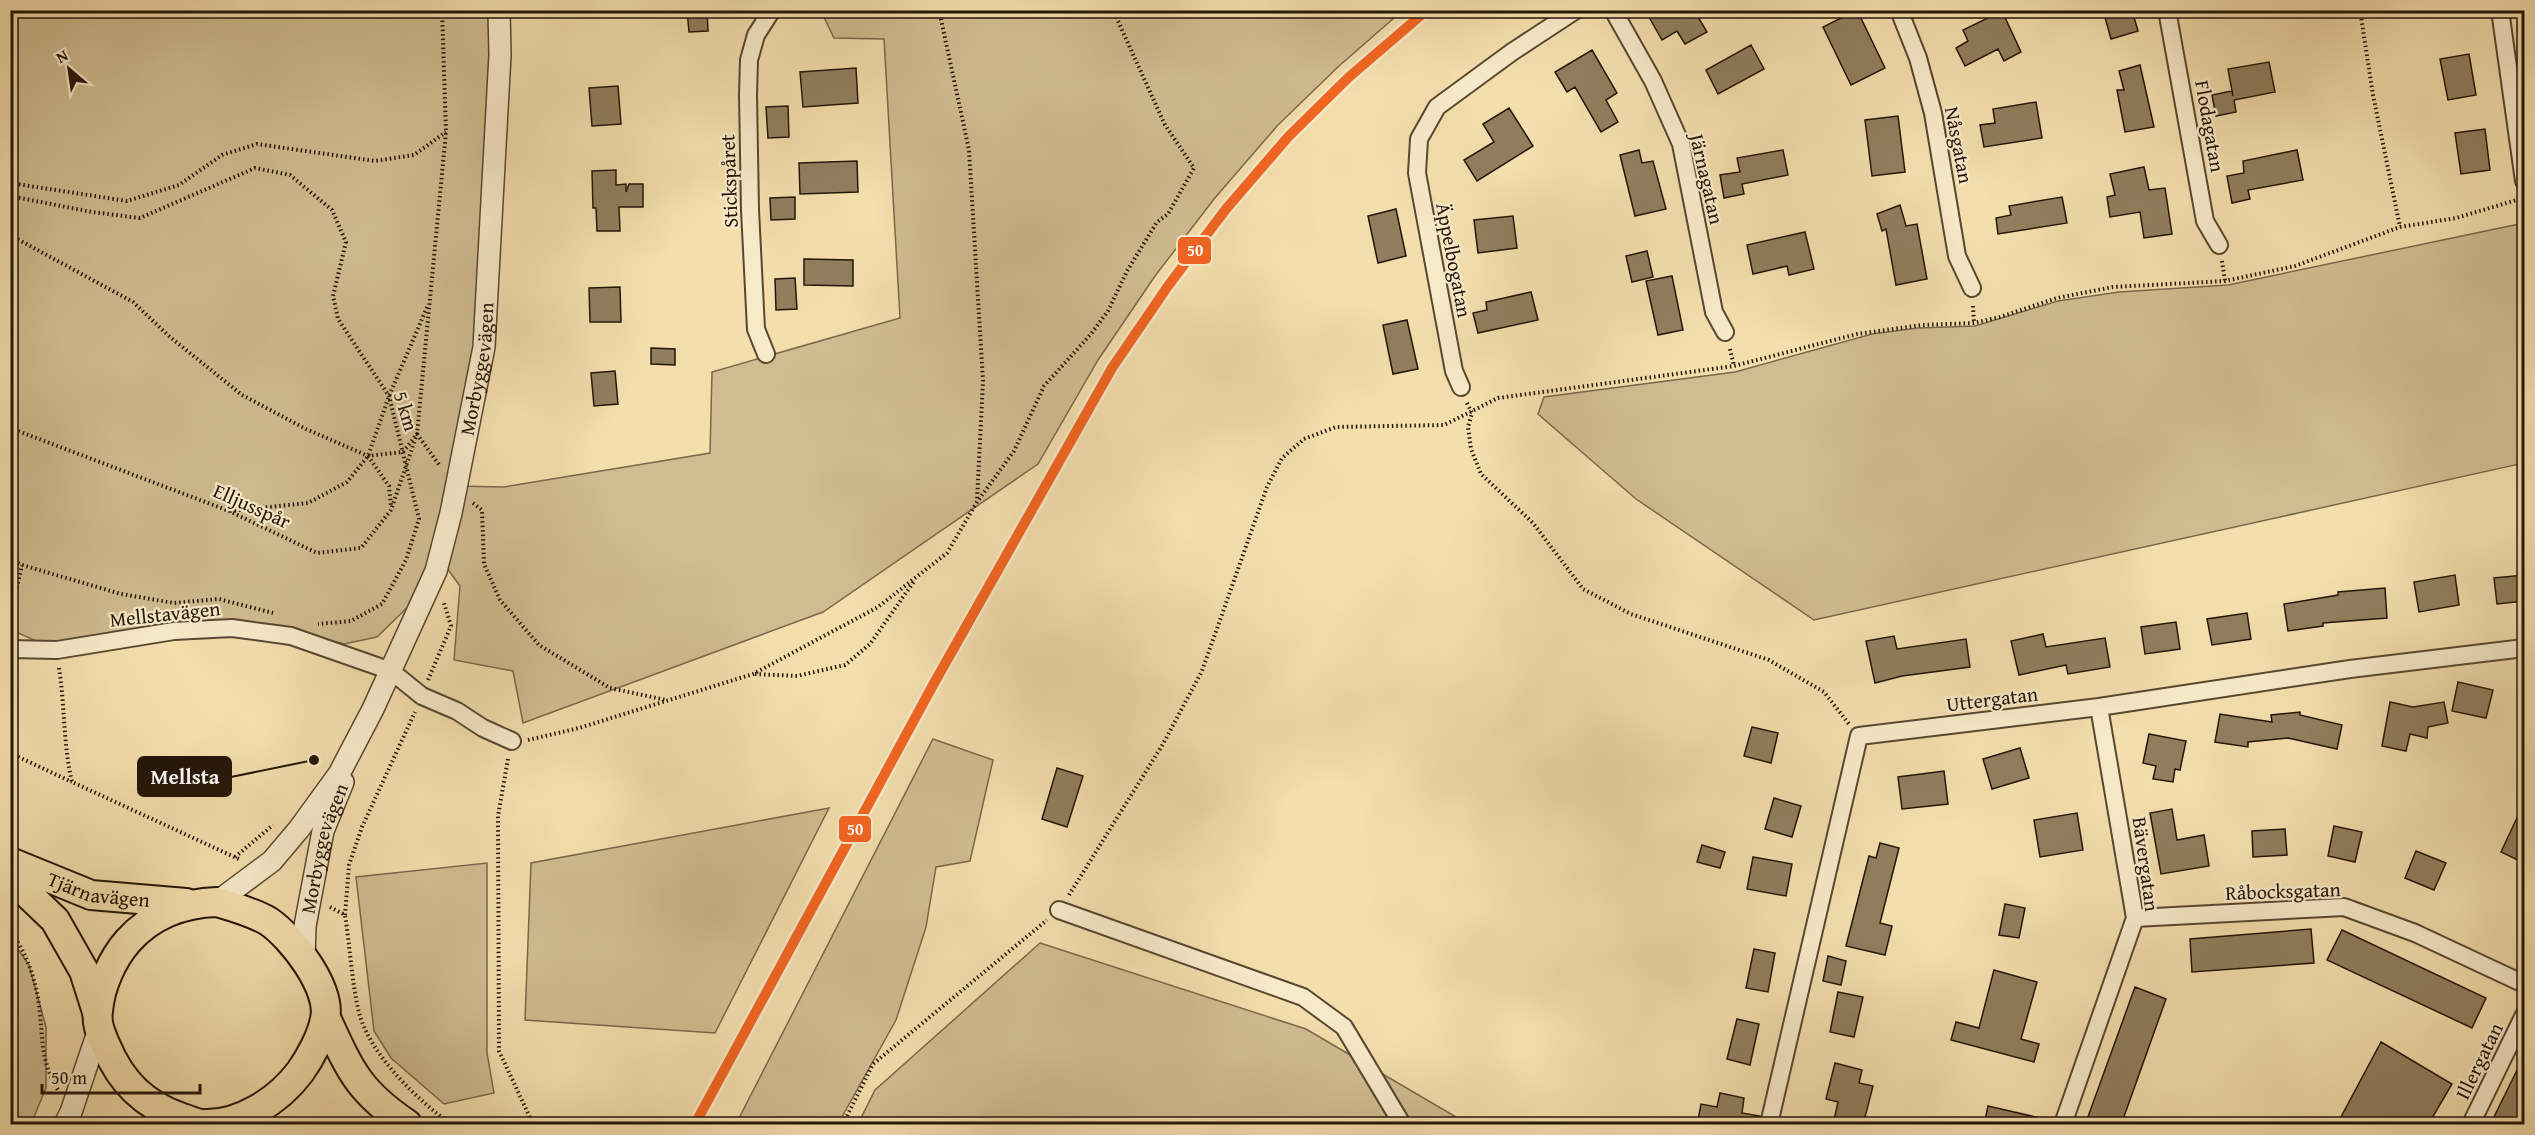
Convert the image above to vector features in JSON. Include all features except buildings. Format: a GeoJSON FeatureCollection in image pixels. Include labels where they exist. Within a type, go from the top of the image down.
{"type":"FeatureCollection","features":[{"type":"Feature","properties":{"kind":"highway","name":"Tjärnavägen"},"geometry":{"type":"LineString","coordinates":[[10,862],[91,895],[204,903],[251,913],[268,922],[287,937],[304,958],[320,987],[326,1018]]}},
{"type":"Feature","properties":{"kind":"highway","name":"Tjärnavägen"},"geometry":{"type":"LineString","coordinates":[[10,877],[55,920],[84,971],[115,1068],[130,1086],[166,1113],[216,1124]]}},
{"type":"Feature","properties":{"kind":"highway"},"geometry":{"type":"LineString","coordinates":[[98,1020],[106,979],[122,948],[148,924],[164,914],[204,903]]}},
{"type":"Feature","properties":{"kind":"highway"},"geometry":{"type":"LineString","coordinates":[[216,1124],[263,1106],[292,1083],[304,1067],[326,1018]]}},
{"type":"Feature","properties":{"kind":"highway"},"geometry":{"type":"LineString","coordinates":[[326,1018],[349,1069],[367,1094],[407,1125]]}},
{"type":"Feature","properties":{"kind":"street","name":"Morbyggevägen"},"geometry":{"type":"LineString","coordinates":[[204,903],[272,861],[299,829],[339,774],[373,709],[436,571],[484,347],[500,55],[499,10]]}},
{"type":"Feature","properties":{"kind":"street","name":"Stickspåret"},"geometry":{"type":"LineString","coordinates":[[766,354],[756,329],[750,210],[748,95],[749,60],[756,35],[772,10]]}},
{"type":"Feature","properties":{"kind":"street","name":"Äppelbogatan"},"geometry":{"type":"LineString","coordinates":[[1461,387],[1454,372],[1417,172],[1419,139],[1437,107],[1512,52],[1576,10]]}},
{"type":"Feature","properties":{"kind":"street","name":"Järnagatan"},"geometry":{"type":"LineString","coordinates":[[1613,10],[1653,81],[1680,144],[1714,312],[1725,332]]}},
{"type":"Feature","properties":{"kind":"street","name":"Nåsgatan"},"geometry":{"type":"LineString","coordinates":[[1899,10],[1918,58],[1933,113],[1957,256],[1972,288]]}},
{"type":"Feature","properties":{"kind":"street","name":"Flodagatan"},"geometry":{"type":"LineString","coordinates":[[2167,10],[2205,221],[2219,245]]}},
{"type":"Feature","properties":{"kind":"street"},"geometry":{"type":"LineString","coordinates":[[2500,10],[2524,182]]}},
{"type":"Feature","properties":{"kind":"street","name":"Mellstavägen"},"geometry":{"type":"LineString","coordinates":[[10,649],[57,650],[174,631],[232,628],[291,636],[391,671],[422,696],[457,711],[483,728],[512,741]]}},
{"type":"Feature","properties":{"kind":"street","name":"Uttergatan"},"geometry":{"type":"LineString","coordinates":[[1858,736],[2100,707],[2350,669],[2524,648]]}},
{"type":"Feature","properties":{"kind":"street","name":"Bävergatan"},"geometry":{"type":"LineString","coordinates":[[2063,1125],[2135,918],[2100,707]]}},
{"type":"Feature","properties":{"kind":"street","name":"Morbyggevägen"},"geometry":{"type":"LineString","coordinates":[[304,958],[305,926],[323,831],[373,709]]}},
{"type":"Feature","properties":{"kind":"street"},"geometry":{"type":"LineString","coordinates":[[1769,1125],[1858,736]]}},
{"type":"Feature","properties":{"kind":"street","name":"Råbocksgatan"},"geometry":{"type":"LineString","coordinates":[[2135,918],[2344,907],[2415,933],[2524,984]]}},
{"type":"Feature","properties":{"kind":"street"},"geometry":{"type":"LineString","coordinates":[[1059,910],[1303,998],[1344,1027],[1402,1125]]}},
{"type":"Feature","properties":{"kind":"street","name":"Illergatan"},"geometry":{"type":"LineString","coordinates":[[2471,1125],[2524,1015]]}},
{"type":"Feature","properties":{"kind":"street"},"geometry":{"type":"LineString","coordinates":[[68,1118],[98,1020]]}},
{"type":"Feature","properties":{"kind":"path","name":"Elljusspår"},"geometry":{"type":"LineString","coordinates":[[10,429],[229,511],[317,553],[361,548],[392,510],[417,434],[446,132],[442,10]]}},
{"type":"Feature","properties":{"kind":"path"},"geometry":{"type":"LineString","coordinates":[[817,10],[843,15],[860,10]]}},
{"type":"Feature","properties":{"kind":"path"},"geometry":{"type":"LineString","coordinates":[[939,10],[969,150],[983,381],[976,502]]}},
{"type":"Feature","properties":{"kind":"path"},"geometry":{"type":"LineString","coordinates":[[533,1125],[499,1051],[498,816],[512,741],[534,739],[579,728],[753,674],[878,608],[947,553],[976,502],[1014,451],[1044,386],[1091,334],[1108,311],[1126,271],[1157,222],[1168,214],[1194,168],[1165,124],[1113,10]]}},
{"type":"Feature","properties":{"kind":"path"},"geometry":{"type":"LineString","coordinates":[[2360,10],[2373,95],[2400,227]]}},
{"type":"Feature","properties":{"kind":"path"},"geometry":{"type":"LineString","coordinates":[[10,183],[127,201],[179,185],[222,154],[257,144],[375,161],[414,154],[446,132]]}},
{"type":"Feature","properties":{"kind":"path","name":"5 km"},"geometry":{"type":"LineString","coordinates":[[10,196],[92,212],[140,218],[255,168],[290,175],[332,210],[346,242],[333,296],[338,319],[389,396],[419,519],[406,560],[382,604],[351,621],[318,624],[308,621]]}},
{"type":"Feature","properties":{"kind":"path"},"geometry":{"type":"LineString","coordinates":[[843,1125],[873,1064],[1059,910],[1162,744],[1202,671],[1254,519],[1282,458],[1304,439],[1336,427],[1444,425],[1498,398],[1734,366],[1857,334],[1922,325],[1974,323],[2057,298],[2113,287],[2225,281],[2295,266],[2400,227],[2456,218],[2524,198]]}},
{"type":"Feature","properties":{"kind":"path"},"geometry":{"type":"LineString","coordinates":[[10,235],[133,302],[170,337],[242,395],[306,429],[368,456],[403,452],[417,434],[435,462],[482,510],[484,564],[500,600],[539,645],[610,688],[668,700]]}},
{"type":"Feature","properties":{"kind":"path"},"geometry":{"type":"LineString","coordinates":[[229,511],[308,503],[347,482],[368,456],[389,396],[430,300]]}},
{"type":"Feature","properties":{"kind":"path"},"geometry":{"type":"LineString","coordinates":[[1461,387],[1472,413],[1468,427],[1471,449],[1481,474],[1533,523],[1583,589],[1631,614],[1769,660],[1824,692],[1858,736]]}},
{"type":"Feature","properties":{"kind":"path"},"geometry":{"type":"LineString","coordinates":[[368,456],[389,486],[392,510]]}},
{"type":"Feature","properties":{"kind":"path"},"geometry":{"type":"LineString","coordinates":[[10,559],[22,565],[121,594],[174,603],[219,599],[274,613]]}},
{"type":"Feature","properties":{"kind":"path"},"geometry":{"type":"LineString","coordinates":[[11,614],[22,565]]}},
{"type":"Feature","properties":{"kind":"path"},"geometry":{"type":"LineString","coordinates":[[345,915],[349,865],[359,836],[451,626],[436,571]]}},
{"type":"Feature","properties":{"kind":"path"},"geometry":{"type":"LineString","coordinates":[[753,674],[797,676],[845,665],[870,644],[919,575]]}},
{"type":"Feature","properties":{"kind":"path"},"geometry":{"type":"LineString","coordinates":[[10,753],[72,782]]}},
{"type":"Feature","properties":{"kind":"path"},"geometry":{"type":"LineString","coordinates":[[10,931],[28,961],[36,992],[48,1074],[68,1118]]}},
{"type":"Feature","properties":{"kind":"shaded area"},"geometry":{"type":"Polygon","coordinates":[[[11,11],[499,11],[484,347],[457,486],[504,487],[710,453],[712,372],[900,318],[884,39],[834,38],[821,11],[1402,11],[1339,66],[1278,125],[1214,199],[1155,276],[1098,360],[1038,464],[823,612],[523,723],[513,671],[454,660],[460,586],[444,564],[423,592],[377,637],[344,644],[292,630],[232,628],[57,650],[11,630],[11,11]]]}},
{"type":"Feature","properties":{"kind":"shaded area"},"geometry":{"type":"Polygon","coordinates":[[[2524,223],[2524,463],[1814,620],[1636,499],[1538,414],[1544,397],[1735,372],[1872,334],[1918,328],[1975,326],[2058,301],[2119,292],[2228,285],[2524,223]]]}},
{"type":"Feature","properties":{"kind":"shaded area"},"geometry":{"type":"Polygon","coordinates":[[[933,739],[993,760],[970,861],[936,867],[926,927],[896,1020],[838,1124],[736,1124],[933,739]]]}},
{"type":"Feature","properties":{"kind":"shaded area"},"geometry":{"type":"Polygon","coordinates":[[[829,808],[715,1033],[525,1020],[531,863],[829,808]]]}},
{"type":"Feature","properties":{"kind":"shaded area"},"geometry":{"type":"Polygon","coordinates":[[[487,863],[487,1053],[494,1093],[444,1104],[391,1058],[374,1031],[356,877],[487,863]]]}},
{"type":"Feature","properties":{"kind":"shaded area"},"geometry":{"type":"Polygon","coordinates":[[[11,939],[29,965],[46,1027],[46,1088],[31,1124],[11,1124],[11,939]]]}},
{"type":"Feature","properties":{"kind":"shaded area"},"geometry":{"type":"Polygon","coordinates":[[[1040,943],[1306,1029],[1468,1124],[858,1124],[875,1090],[1040,943]]]}},
{"type":"Feature","properties":{"kind":"rail line","name":"50"},"geometry":{"type":"LineString","coordinates":[[695,1124],[933,685],[1112,368],[1168,286],[1226,209],[1289,136],[1349,77],[1427,10]]}},
{"type":"Feature","properties":{"kind":"place","name":"Mellsta"},"geometry":{"type":"Point","coordinates":[314,760]}}]}
